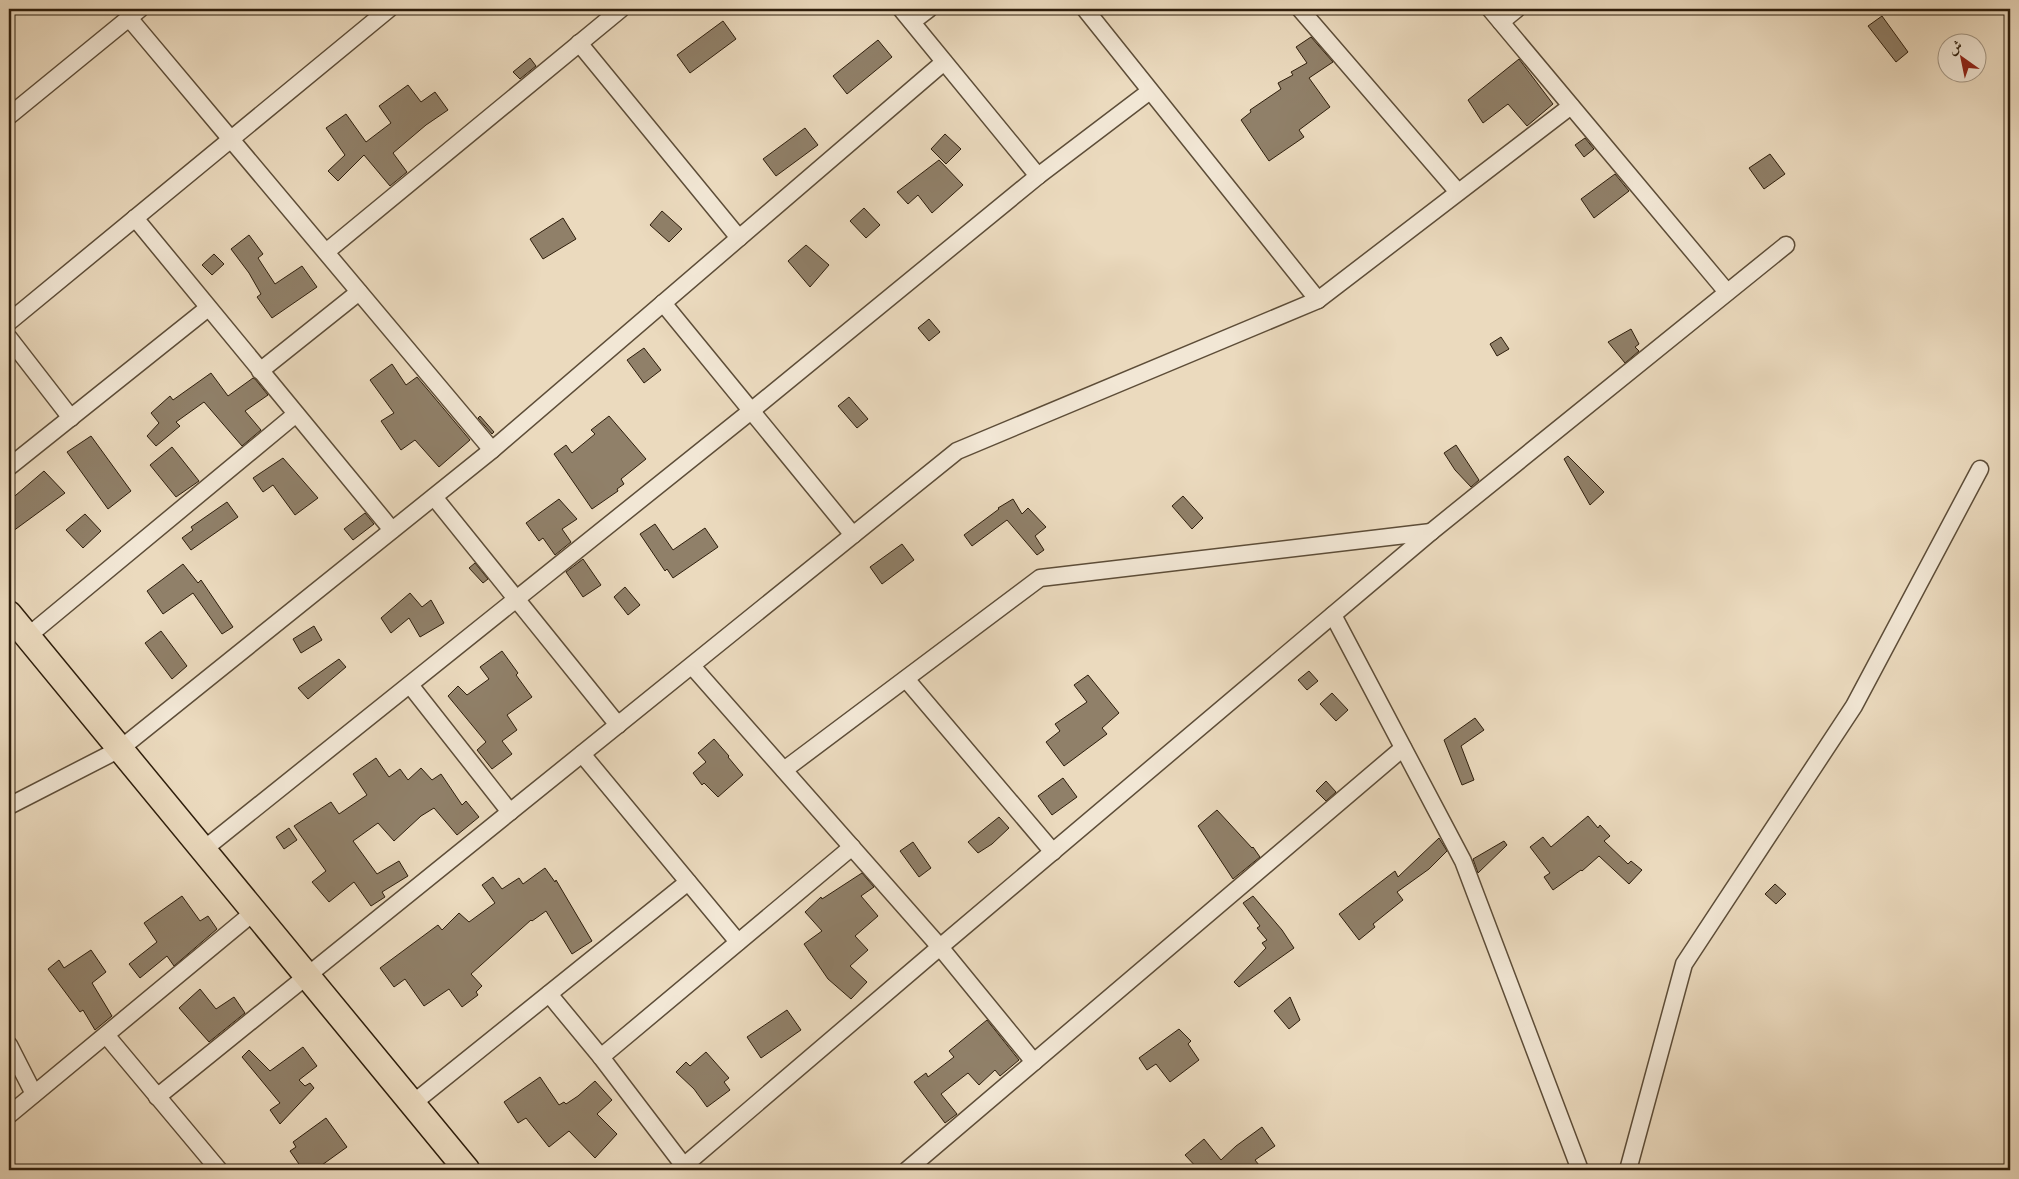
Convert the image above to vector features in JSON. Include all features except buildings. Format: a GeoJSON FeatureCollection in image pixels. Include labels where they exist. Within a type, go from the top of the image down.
{"type":"FeatureCollection","features":[{"type":"Feature","properties":{"kind":"main road"},"geometry":{"type":"LineString","coordinates":[[9,614],[466,1170]]}},
{"type":"Feature","properties":{"kind":"street"},"geometry":{"type":"LineString","coordinates":[[9,322],[389,9]]}},
{"type":"Feature","properties":{"kind":"street"},"geometry":{"type":"LineString","coordinates":[[326,252],[620,9]]}},
{"type":"Feature","properties":{"kind":"street"},"geometry":{"type":"LineString","coordinates":[[901,9],[1038,176]]}},
{"type":"Feature","properties":{"kind":"street"},"geometry":{"type":"LineString","coordinates":[[912,22],[929,9]]}},
{"type":"Feature","properties":{"kind":"street"},"geometry":{"type":"LineString","coordinates":[[1085,9],[1318,300]]}},
{"type":"Feature","properties":{"kind":"street"},"geometry":{"type":"LineString","coordinates":[[1300,9],[1458,192]]}},
{"type":"Feature","properties":{"kind":"street"},"geometry":{"type":"LineString","coordinates":[[1490,9],[1727,292]]}},
{"type":"Feature","properties":{"kind":"street"},"geometry":{"type":"LineString","coordinates":[[1501,22],[1517,9]]}},
{"type":"Feature","properties":{"kind":"street"},"geometry":{"type":"LineString","coordinates":[[9,116],[134,13],[231,139],[492,450]]}},
{"type":"Feature","properties":{"kind":"street"},"geometry":{"type":"LineString","coordinates":[[579,44],[739,238]]}},
{"type":"Feature","properties":{"kind":"street"},"geometry":{"type":"LineString","coordinates":[[9,806],[120,749],[492,450],[944,62]]}},
{"type":"Feature","properties":{"kind":"street"},"geometry":{"type":"LineString","coordinates":[[203,850],[751,411],[1038,176],[1150,91]]}},
{"type":"Feature","properties":{"kind":"street"},"geometry":{"type":"LineString","coordinates":[[157,1097],[957,451],[1318,300],[1571,106]]}},
{"type":"Feature","properties":{"kind":"street"},"geometry":{"type":"LineString","coordinates":[[135,218],[392,530]]}},
{"type":"Feature","properties":{"kind":"street"},"geometry":{"type":"LineString","coordinates":[[549,994],[601,1057],[681,1168],[1431,532],[1786,245]]}},
{"type":"Feature","properties":{"kind":"street"},"geometry":{"type":"LineString","coordinates":[[260,371],[359,292]]}},
{"type":"Feature","properties":{"kind":"street"},"geometry":{"type":"LineString","coordinates":[[663,303],[853,535]]}},
{"type":"Feature","properties":{"kind":"street"},"geometry":{"type":"LineString","coordinates":[[9,467],[208,308]]}},
{"type":"Feature","properties":{"kind":"street"},"geometry":{"type":"LineString","coordinates":[[9,338],[71,418]]}},
{"type":"Feature","properties":{"kind":"street"},"geometry":{"type":"LineString","coordinates":[[28,636],[296,414]]}},
{"type":"Feature","properties":{"kind":"street"},"geometry":{"type":"LineString","coordinates":[[1628,1170],[1684,964],[1854,706],[1980,468]]}},
{"type":"Feature","properties":{"kind":"street"},"geometry":{"type":"LineString","coordinates":[[434,497],[618,725]]}},
{"type":"Feature","properties":{"kind":"street"},"geometry":{"type":"LineString","coordinates":[[784,770],[1040,578],[1431,532]]}},
{"type":"Feature","properties":{"kind":"street"},"geometry":{"type":"LineString","coordinates":[[1333,615],[1463,860],[1580,1170]]}},
{"type":"Feature","properties":{"kind":"street"},"geometry":{"type":"LineString","coordinates":[[692,666],[940,947],[1034,1062]]}},
{"type":"Feature","properties":{"kind":"street"},"geometry":{"type":"LineString","coordinates":[[906,680],[1053,852]]}},
{"type":"Feature","properties":{"kind":"street"},"geometry":{"type":"LineString","coordinates":[[410,685],[510,812]]}},
{"type":"Feature","properties":{"kind":"street"},"geometry":{"type":"LineString","coordinates":[[907,1170],[1403,748]]}},
{"type":"Feature","properties":{"kind":"street"},"geometry":{"type":"LineString","coordinates":[[582,754],[738,942]]}},
{"type":"Feature","properties":{"kind":"street"},"geometry":{"type":"LineString","coordinates":[[601,1057],[852,847]]}},
{"type":"Feature","properties":{"kind":"street"},"geometry":{"type":"LineString","coordinates":[[412,1104],[688,882]]}},
{"type":"Feature","properties":{"kind":"street"},"geometry":{"type":"LineString","coordinates":[[9,1115],[254,912]]}},
{"type":"Feature","properties":{"kind":"street"},"geometry":{"type":"LineString","coordinates":[[106,1035],[219,1170]]}},
{"type":"Feature","properties":{"kind":"street"},"geometry":{"type":"LineString","coordinates":[[9,1045],[34,1094]]}}]}
